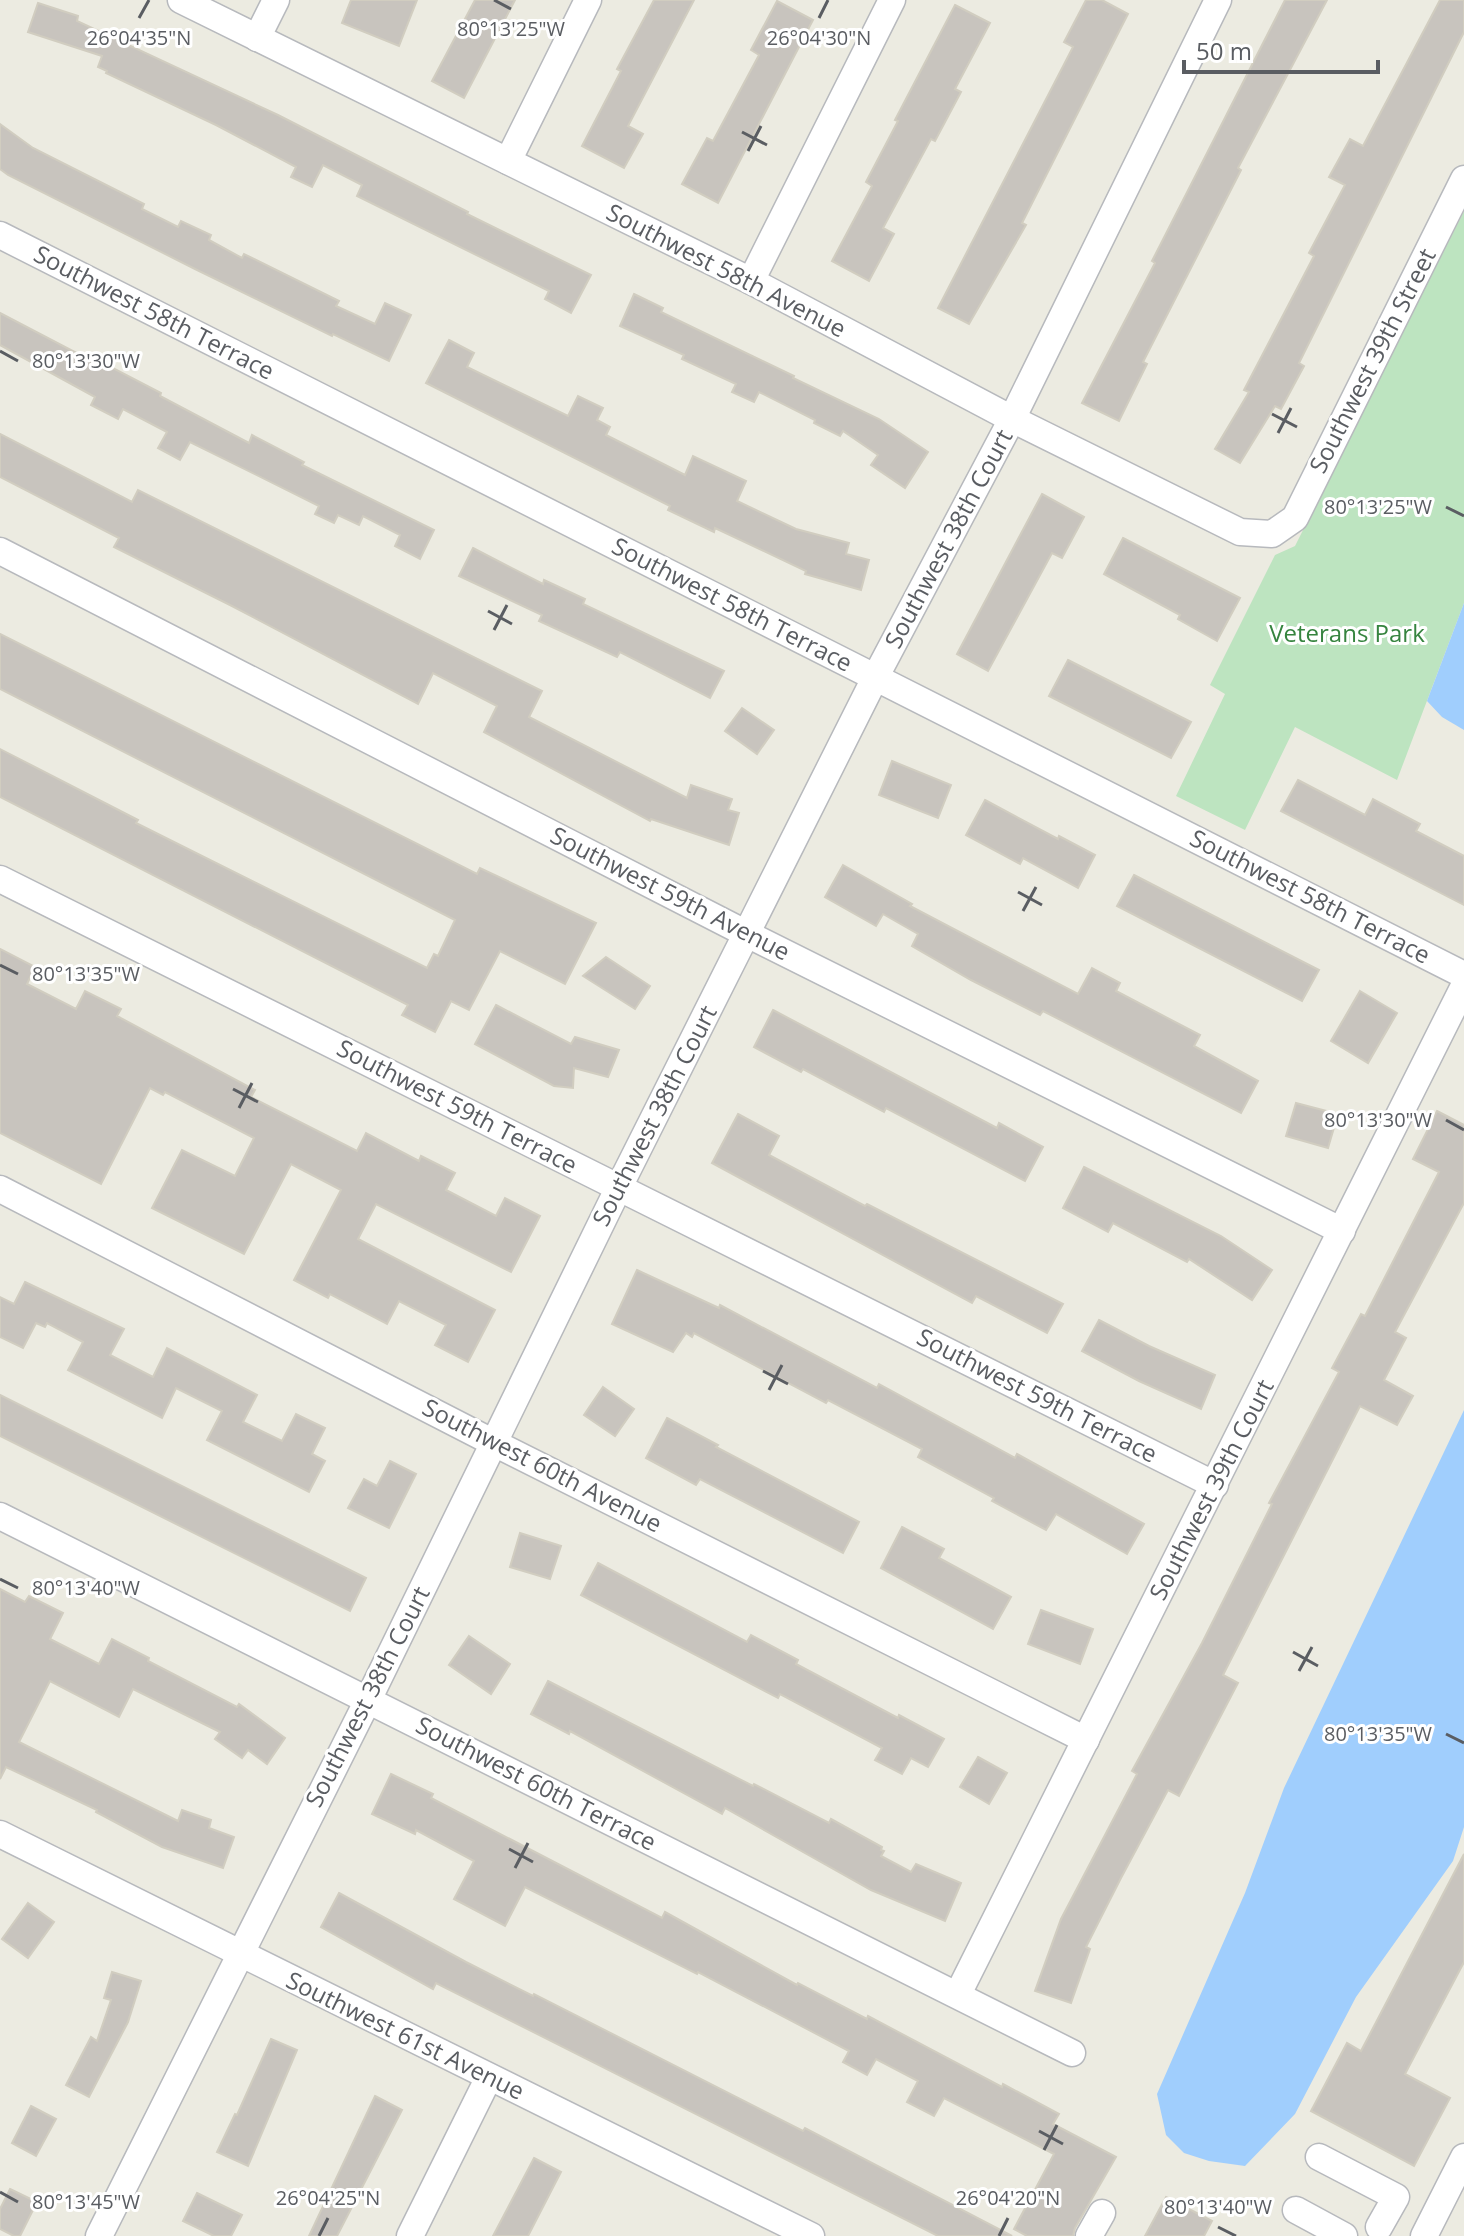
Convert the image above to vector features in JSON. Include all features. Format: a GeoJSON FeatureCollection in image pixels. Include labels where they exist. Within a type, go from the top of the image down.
{"type":"FeatureCollection","features":[{"type":"Feature","properties":{"kind":"street","name":"Southwest 58th Avenue"},"geometry":{"type":"LineString","coordinates":[[181,0],[751,281],[1012,419],[1240,532],[1272,534]]}},
{"type":"Feature","properties":{"kind":"street"},"geometry":{"type":"LineString","coordinates":[[257,38],[276,0]]}},
{"type":"Feature","properties":{"kind":"street"},"geometry":{"type":"LineString","coordinates":[[508,161],[588,0]]}},
{"type":"Feature","properties":{"kind":"street"},"geometry":{"type":"LineString","coordinates":[[751,281],[892,0]]}},
{"type":"Feature","properties":{"kind":"street","name":"Southwest 38th Court"},"geometry":{"type":"LineString","coordinates":[[99,2236],[368,1700],[619,1187],[875,678],[1012,419],[1218,0]]}},
{"type":"Feature","properties":{"kind":"street","name":"Southwest 39th Street"},"geometry":{"type":"LineString","coordinates":[[1272,534],[1295,518],[1464,179]]}},
{"type":"Feature","properties":{"kind":"street","name":"Southwest 58th Terrace"},"geometry":{"type":"LineString","coordinates":[[0,235],[1464,975]]}},
{"type":"Feature","properties":{"kind":"street","name":"Southwest 59th Avenue"},"geometry":{"type":"LineString","coordinates":[[0,551],[747,934],[1342,1231]]}},
{"type":"Feature","properties":{"kind":"street","name":"Southwest 59th Terrace"},"geometry":{"type":"LineString","coordinates":[[0,879],[1215,1485]]}},
{"type":"Feature","properties":{"kind":"street","name":"Southwest 39th Court"},"geometry":{"type":"LineString","coordinates":[[958,1994],[1464,986]]}},
{"type":"Feature","properties":{"kind":"street","name":"Southwest 60th Avenue"},"geometry":{"type":"LineString","coordinates":[[0,1189],[494,1443],[1086,1740]]}},
{"type":"Feature","properties":{"kind":"street","name":"Southwest 60th Terrace"},"geometry":{"type":"LineString","coordinates":[[0,1516],[1072,2053]]}},
{"type":"Feature","properties":{"kind":"street","name":"Southwest 61st Avenue"},"geometry":{"type":"LineString","coordinates":[[0,1834],[794,2232]]}},
{"type":"Feature","properties":{"kind":"street"},"geometry":{"type":"LineString","coordinates":[[410,2236],[489,2077]]}},
{"type":"Feature","properties":{"kind":"street"},"geometry":{"type":"LineString","coordinates":[[1319,2157],[1396,2197],[1384,2233]]}},
{"type":"Feature","properties":{"kind":"street"},"geometry":{"type":"LineString","coordinates":[[1424,2236],[1464,2157]]}},
{"type":"Feature","properties":{"kind":"street"},"geometry":{"type":"LineString","coordinates":[[1296,2210],[1344,2236]]}},
{"type":"Feature","properties":{"kind":"green space","name":"Veterans Park"},"geometry":{"type":"Polygon","coordinates":[[[1464,211],[1464,603],[1397,780],[1295,727],[1245,830],[1176,796],[1225,694],[1210,685],[1275,555],[1295,546],[1464,211]]]}},
{"type":"Feature","properties":{"kind":"water"},"geometry":{"type":"Polygon","coordinates":[[[1464,603],[1464,730],[1442,717],[1427,701],[1464,603]]]}},
{"type":"Feature","properties":{"kind":"water"},"geometry":{"type":"Polygon","coordinates":[[[1464,1410],[1464,1827],[1453,1861],[1356,1997],[1295,2114],[1245,2166],[1209,2161],[1184,2153],[1166,2135],[1157,2094],[1245,1893],[1284,1788],[1464,1410]]]}},
{"type":"Feature","properties":{"kind":"building"},"geometry":{"type":"Polygon","coordinates":[[[351,0],[417,0],[399,46],[342,23],[351,0]]]}},
{"type":"Feature","properties":{"kind":"building"},"geometry":{"type":"Polygon","coordinates":[[[475,0],[515,0],[464,98],[432,81],[475,0]]]}},
{"type":"Feature","properties":{"kind":"building"},"geometry":{"type":"Polygon","coordinates":[[[654,0],[694,0],[628,126],[643,134],[624,168],[582,146],[621,71],[617,69],[654,0]]]}},
{"type":"Feature","properties":{"kind":"building"},"geometry":{"type":"Polygon","coordinates":[[[1086,0],[1102,0],[1128,14],[1022,223],[1026,225],[969,324],[938,308],[1073,47],[1064,42],[1086,0]]]}},
{"type":"Feature","properties":{"kind":"building"},"geometry":{"type":"Polygon","coordinates":[[[1285,0],[1327,0],[1238,168],[1241,170],[1143,362],[1147,364],[1119,421],[1082,403],[1285,0]]]}},
{"type":"Feature","properties":{"kind":"building"},"geometry":{"type":"Polygon","coordinates":[[[1440,0],[1464,0],[1464,32],[1299,363],[1304,366],[1281,409],[1275,406],[1240,463],[1215,449],[1249,392],[1244,390],[1314,256],[1309,253],[1345,185],[1329,177],[1350,139],[1363,146],[1440,0]]]}},
{"type":"Feature","properties":{"kind":"building"},"geometry":{"type":"Polygon","coordinates":[[[777,1],[813,20],[718,203],[682,184],[707,138],[713,141],[759,55],[751,50],[777,1]]]}},
{"type":"Feature","properties":{"kind":"building"},"geometry":{"type":"Polygon","coordinates":[[[38,3],[78,16],[77,21],[278,115],[591,275],[571,313],[545,299],[549,291],[357,196],[362,185],[323,165],[312,187],[291,177],[296,167],[106,73],[98,67],[102,56],[28,32],[38,3]]]}},
{"type":"Feature","properties":{"kind":"building"},"geometry":{"type":"Polygon","coordinates":[[[955,5],[990,23],[955,89],[961,92],[935,141],[931,139],[883,228],[894,234],[869,281],[832,261],[872,186],[866,182],[898,121],[895,120],[955,5]]]}},
{"type":"Feature","properties":{"kind":"building"},"geometry":{"type":"Polygon","coordinates":[[[0,124],[33,148],[144,204],[142,209],[178,227],[181,221],[211,235],[209,240],[242,258],[244,254],[339,301],[336,306],[375,324],[385,303],[411,315],[389,361],[332,336],[8,175],[0,169],[0,124]]]}},
{"type":"Feature","properties":{"kind":"building"},"geometry":{"type":"Polygon","coordinates":[[[634,294],[663,308],[661,312],[879,419],[928,452],[905,488],[871,465],[878,455],[843,431],[840,436],[759,392],[754,402],[732,392],[736,384],[682,359],[684,355],[620,326],[634,294]]]}},
{"type":"Feature","properties":{"kind":"building"},"geometry":{"type":"Polygon","coordinates":[[[0,313],[109,370],[111,367],[161,393],[160,396],[249,443],[252,435],[304,462],[302,465],[434,530],[420,559],[395,546],[400,535],[363,516],[359,525],[338,515],[334,523],[315,514],[319,506],[190,442],[180,460],[158,448],[167,432],[123,409],[118,419],[91,405],[95,397],[0,345],[0,313]]]}},
{"type":"Feature","properties":{"kind":"building"},"geometry":{"type":"Polygon","coordinates":[[[449,340],[474,353],[467,367],[568,416],[578,396],[603,408],[597,420],[610,427],[606,435],[685,475],[693,456],[746,481],[737,501],[796,529],[849,543],[846,554],[869,560],[861,590],[805,574],[806,571],[715,528],[714,532],[668,510],[670,506],[426,383],[449,340]]]}},
{"type":"Feature","properties":{"kind":"building"},"geometry":{"type":"Polygon","coordinates":[[[0,434],[132,502],[138,490],[542,691],[529,717],[687,798],[691,785],[732,799],[728,810],[739,813],[729,845],[650,821],[484,732],[497,706],[433,673],[418,704],[114,547],[119,538],[0,477],[0,434]]]}},
{"type":"Feature","properties":{"kind":"building"},"geometry":{"type":"Polygon","coordinates":[[[1042,494],[1084,517],[1062,558],[1052,553],[988,671],[957,654],[1042,494]]]}},
{"type":"Feature","properties":{"kind":"building"},"geometry":{"type":"Polygon","coordinates":[[[1123,538],[1240,598],[1217,641],[1178,619],[1180,615],[1104,574],[1123,538]]]}},
{"type":"Feature","properties":{"kind":"building"},"geometry":{"type":"Polygon","coordinates":[[[473,548],[543,584],[544,580],[585,599],[583,604],[724,671],[710,698],[620,652],[617,657],[539,621],[542,615],[459,576],[473,548]]]}},
{"type":"Feature","properties":{"kind":"building"},"geometry":{"type":"Polygon","coordinates":[[[0,634],[477,874],[480,868],[596,923],[565,984],[500,951],[469,1010],[451,1001],[435,1032],[402,1015],[408,1005],[0,797],[0,749],[138,820],[136,823],[427,968],[434,954],[438,956],[455,920],[0,689],[0,634]]]}},
{"type":"Feature","properties":{"kind":"building"},"geometry":{"type":"Polygon","coordinates":[[[1068,660],[1191,722],[1171,758],[1049,696],[1068,660]]]}},
{"type":"Feature","properties":{"kind":"building"},"geometry":{"type":"Polygon","coordinates":[[[742,708],[774,730],[757,754],[725,731],[742,708]]]}},
{"type":"Feature","properties":{"kind":"building"},"geometry":{"type":"Polygon","coordinates":[[[892,761],[951,785],[938,818],[879,795],[892,761]]]}},
{"type":"Feature","properties":{"kind":"building"},"geometry":{"type":"Polygon","coordinates":[[[1298,780],[1365,815],[1373,799],[1420,824],[1416,831],[1464,856],[1464,905],[1281,811],[1298,780]]]}},
{"type":"Feature","properties":{"kind":"building"},"geometry":{"type":"Polygon","coordinates":[[[985,800],[1095,855],[1078,888],[1023,858],[1020,864],[966,835],[985,800]]]}},
{"type":"Feature","properties":{"kind":"building"},"geometry":{"type":"Polygon","coordinates":[[[843,865],[912,904],[910,906],[1078,994],[1092,968],[1120,983],[1116,991],[1200,1035],[1194,1046],[1258,1081],[1241,1113],[1043,1011],[1040,1015],[971,980],[912,946],[918,934],[883,914],[876,926],[825,897],[843,865]]]}},
{"type":"Feature","properties":{"kind":"building"},"geometry":{"type":"Polygon","coordinates":[[[1134,875],[1319,970],[1302,1001],[1117,906],[1134,875]]]}},
{"type":"Feature","properties":{"kind":"building"},"geometry":{"type":"Polygon","coordinates":[[[0,949],[35,967],[27,984],[76,1009],[85,991],[121,1009],[117,1016],[255,1090],[251,1097],[357,1151],[366,1133],[419,1161],[421,1156],[455,1173],[446,1190],[496,1216],[505,1198],[540,1216],[511,1272],[376,1204],[358,1239],[495,1310],[468,1362],[435,1345],[446,1325],[399,1301],[387,1324],[330,1294],[328,1298],[294,1280],[341,1190],[291,1164],[244,1254],[152,1208],[182,1150],[235,1176],[254,1138],[165,1092],[163,1095],[150,1088],[101,1184],[0,1133],[0,949]]]}},
{"type":"Feature","properties":{"kind":"building"},"geometry":{"type":"Polygon","coordinates":[[[606,957],[650,986],[635,1009],[583,976],[606,957]]]}},
{"type":"Feature","properties":{"kind":"building"},"geometry":{"type":"Polygon","coordinates":[[[1360,991],[1397,1013],[1368,1063],[1331,1041],[1360,991]]]}},
{"type":"Feature","properties":{"kind":"building"},"geometry":{"type":"Polygon","coordinates":[[[496,1005],[571,1044],[575,1037],[619,1050],[608,1077],[574,1068],[573,1088],[554,1086],[475,1044],[496,1005]]]}},
{"type":"Feature","properties":{"kind":"building"},"geometry":{"type":"Polygon","coordinates":[[[773,1010],[997,1128],[999,1123],[1043,1147],[1025,1181],[886,1108],[884,1112],[754,1047],[773,1010]]]}},
{"type":"Feature","properties":{"kind":"building"},"geometry":{"type":"Polygon","coordinates":[[[1296,1103],[1338,1114],[1328,1148],[1286,1136],[1296,1103]]]}},
{"type":"Feature","properties":{"kind":"building"},"geometry":{"type":"Polygon","coordinates":[[[1437,1111],[1464,1125],[1464,1203],[1395,1332],[1406,1338],[1384,1380],[1413,1396],[1397,1425],[1360,1406],[1223,1675],[1238,1683],[1179,1796],[1168,1790],[1086,1947],[1090,1949],[1071,2003],[1035,1991],[1061,1919],[1137,1774],[1132,1771],[1202,1643],[1272,1504],[1269,1503],[1339,1372],[1332,1368],[1361,1314],[1365,1316],[1439,1172],[1413,1159],[1437,1111]]]}},
{"type":"Feature","properties":{"kind":"building"},"geometry":{"type":"Polygon","coordinates":[[[738,1114],[779,1136],[769,1155],[1063,1304],[1047,1333],[976,1296],[972,1303],[712,1163],[738,1114]]]}},
{"type":"Feature","properties":{"kind":"building"},"geometry":{"type":"Polygon","coordinates":[[[1084,1167],[1221,1236],[1272,1270],[1252,1300],[1189,1259],[1187,1262],[1113,1223],[1108,1232],[1063,1208],[1084,1167]]]}},
{"type":"Feature","properties":{"kind":"building"},"geometry":{"type":"Polygon","coordinates":[[[637,1270],[719,1308],[720,1305],[877,1388],[879,1384],[1015,1458],[1017,1454],[1144,1524],[1127,1554],[1056,1514],[1046,1530],[918,1457],[922,1449],[828,1400],[826,1403],[694,1333],[692,1337],[686,1333],[673,1352],[612,1324],[637,1270]]]}},
{"type":"Feature","properties":{"kind":"building"},"geometry":{"type":"Polygon","coordinates":[[[25,1282],[124,1329],[110,1355],[153,1377],[167,1348],[257,1395],[243,1422],[282,1441],[296,1414],[325,1428],[312,1454],[325,1461],[309,1492],[207,1440],[222,1411],[176,1388],[162,1418],[68,1370],[83,1342],[47,1323],[45,1327],[36,1323],[23,1348],[0,1337],[0,1297],[14,1304],[25,1282]]]}},
{"type":"Feature","properties":{"kind":"building"},"geometry":{"type":"Polygon","coordinates":[[[1099,1320],[1215,1375],[1201,1409],[1082,1351],[1099,1320]]]}},
{"type":"Feature","properties":{"kind":"building"},"geometry":{"type":"Polygon","coordinates":[[[603,1387],[634,1409],[615,1436],[584,1415],[603,1387]]]}},
{"type":"Feature","properties":{"kind":"building"},"geometry":{"type":"Polygon","coordinates":[[[0,1395],[366,1578],[350,1611],[0,1436],[0,1395]]]}},
{"type":"Feature","properties":{"kind":"building"},"geometry":{"type":"Polygon","coordinates":[[[667,1418],[859,1522],[843,1553],[700,1479],[696,1485],[646,1458],[667,1418]]]}},
{"type":"Feature","properties":{"kind":"building"},"geometry":{"type":"Polygon","coordinates":[[[390,1461],[416,1474],[389,1528],[348,1508],[364,1479],[377,1486],[390,1461]]]}},
{"type":"Feature","properties":{"kind":"building"},"geometry":{"type":"Polygon","coordinates":[[[902,1527],[944,1549],[939,1558],[1011,1597],[993,1629],[881,1568],[902,1527]]]}},
{"type":"Feature","properties":{"kind":"building"},"geometry":{"type":"Polygon","coordinates":[[[520,1533],[561,1546],[550,1579],[510,1567],[520,1533]]]}},
{"type":"Feature","properties":{"kind":"building"},"geometry":{"type":"Polygon","coordinates":[[[598,1563],[747,1642],[751,1635],[798,1660],[796,1664],[944,1739],[928,1767],[911,1758],[902,1774],[875,1760],[882,1748],[780,1694],[778,1698],[581,1595],[598,1563]]]}},
{"type":"Feature","properties":{"kind":"building"},"geometry":{"type":"Polygon","coordinates":[[[0,1589],[25,1602],[29,1596],[63,1613],[50,1639],[99,1664],[112,1639],[237,1707],[239,1704],[285,1738],[267,1764],[248,1750],[242,1758],[215,1739],[220,1732],[133,1689],[119,1717],[50,1681],[19,1742],[178,1821],[182,1810],[211,1820],[209,1828],[234,1837],[223,1868],[162,1847],[97,1810],[6,1767],[0,1779],[0,1589]]]}},
{"type":"Feature","properties":{"kind":"building"},"geometry":{"type":"Polygon","coordinates":[[[1041,1610],[1093,1629],[1080,1664],[1028,1644],[1041,1610]]]}},
{"type":"Feature","properties":{"kind":"building"},"geometry":{"type":"Polygon","coordinates":[[[469,1636],[510,1664],[491,1694],[449,1665],[469,1636]]]}},
{"type":"Feature","properties":{"kind":"building"},"geometry":{"type":"Polygon","coordinates":[[[548,1681],[753,1786],[829,1823],[831,1819],[882,1847],[884,1851],[881,1856],[911,1872],[916,1864],[961,1883],[945,1921],[871,1890],[725,1808],[722,1814],[570,1731],[569,1734],[531,1714],[548,1681]]]}},
{"type":"Feature","properties":{"kind":"building"},"geometry":{"type":"Polygon","coordinates":[[[978,1757],[1007,1773],[989,1804],[960,1787],[978,1757]]]}},
{"type":"Feature","properties":{"kind":"building"},"geometry":{"type":"Polygon","coordinates":[[[391,1774],[433,1794],[431,1798],[662,1918],[665,1912],[797,1985],[867,2019],[868,2016],[1059,2114],[1053,2124],[1116,2157],[1073,2236],[1027,2236],[1014,2229],[1054,2154],[944,2098],[934,2116],[907,2102],[918,2081],[876,2059],[867,2075],[843,2062],[849,2051],[525,1887],[505,1926],[454,1899],[474,1861],[416,1830],[415,1834],[372,1814],[391,1774]]]}},
{"type":"Feature","properties":{"kind":"building"},"geometry":{"type":"Polygon","coordinates":[[[1464,1854],[1464,1962],[1405,2074],[1450,2098],[1414,2166],[1311,2111],[1347,2043],[1361,2051],[1464,1854]]]}},
{"type":"Feature","properties":{"kind":"building"},"geometry":{"type":"Polygon","coordinates":[[[339,1893],[466,1962],[803,2131],[805,2128],[1012,2236],[938,2236],[436,1983],[433,1989],[321,1927],[339,1893]]]}},
{"type":"Feature","properties":{"kind":"building"},"geometry":{"type":"Polygon","coordinates":[[[28,1903],[54,1922],[28,1958],[2,1939],[28,1903]]]}},
{"type":"Feature","properties":{"kind":"building"},"geometry":{"type":"Polygon","coordinates":[[[112,1972],[141,1981],[128,2022],[89,2097],[66,2085],[91,2037],[97,2041],[111,2000],[104,1998],[112,1972]]]}},
{"type":"Feature","properties":{"kind":"building"},"geometry":{"type":"Polygon","coordinates":[[[271,2039],[297,2050],[248,2166],[217,2152],[271,2039]]]}},
{"type":"Feature","properties":{"kind":"building"},"geometry":{"type":"Polygon","coordinates":[[[375,2096],[402,2110],[337,2236],[309,2236],[375,2096]]]}},
{"type":"Feature","properties":{"kind":"building"},"geometry":{"type":"Polygon","coordinates":[[[31,2106],[56,2119],[36,2156],[12,2143],[31,2106]]]}},
{"type":"Feature","properties":{"kind":"building"},"geometry":{"type":"Polygon","coordinates":[[[534,2158],[561,2172],[528,2236],[493,2236],[534,2158]]]}},
{"type":"Feature","properties":{"kind":"building"},"geometry":{"type":"Polygon","coordinates":[[[10,2189],[37,2202],[20,2236],[0,2229],[0,2209],[10,2189]]]}},
{"type":"Feature","properties":{"kind":"building"},"geometry":{"type":"Polygon","coordinates":[[[197,2193],[242,2215],[231,2236],[214,2236],[183,2221],[197,2193]]]}},
{"type":"Feature","properties":{"kind":"building"},"geometry":{"type":"Polygon","coordinates":[[[1166,2197],[1212,2221],[1204,2236],[1145,2236],[1166,2197]]]}}]}
